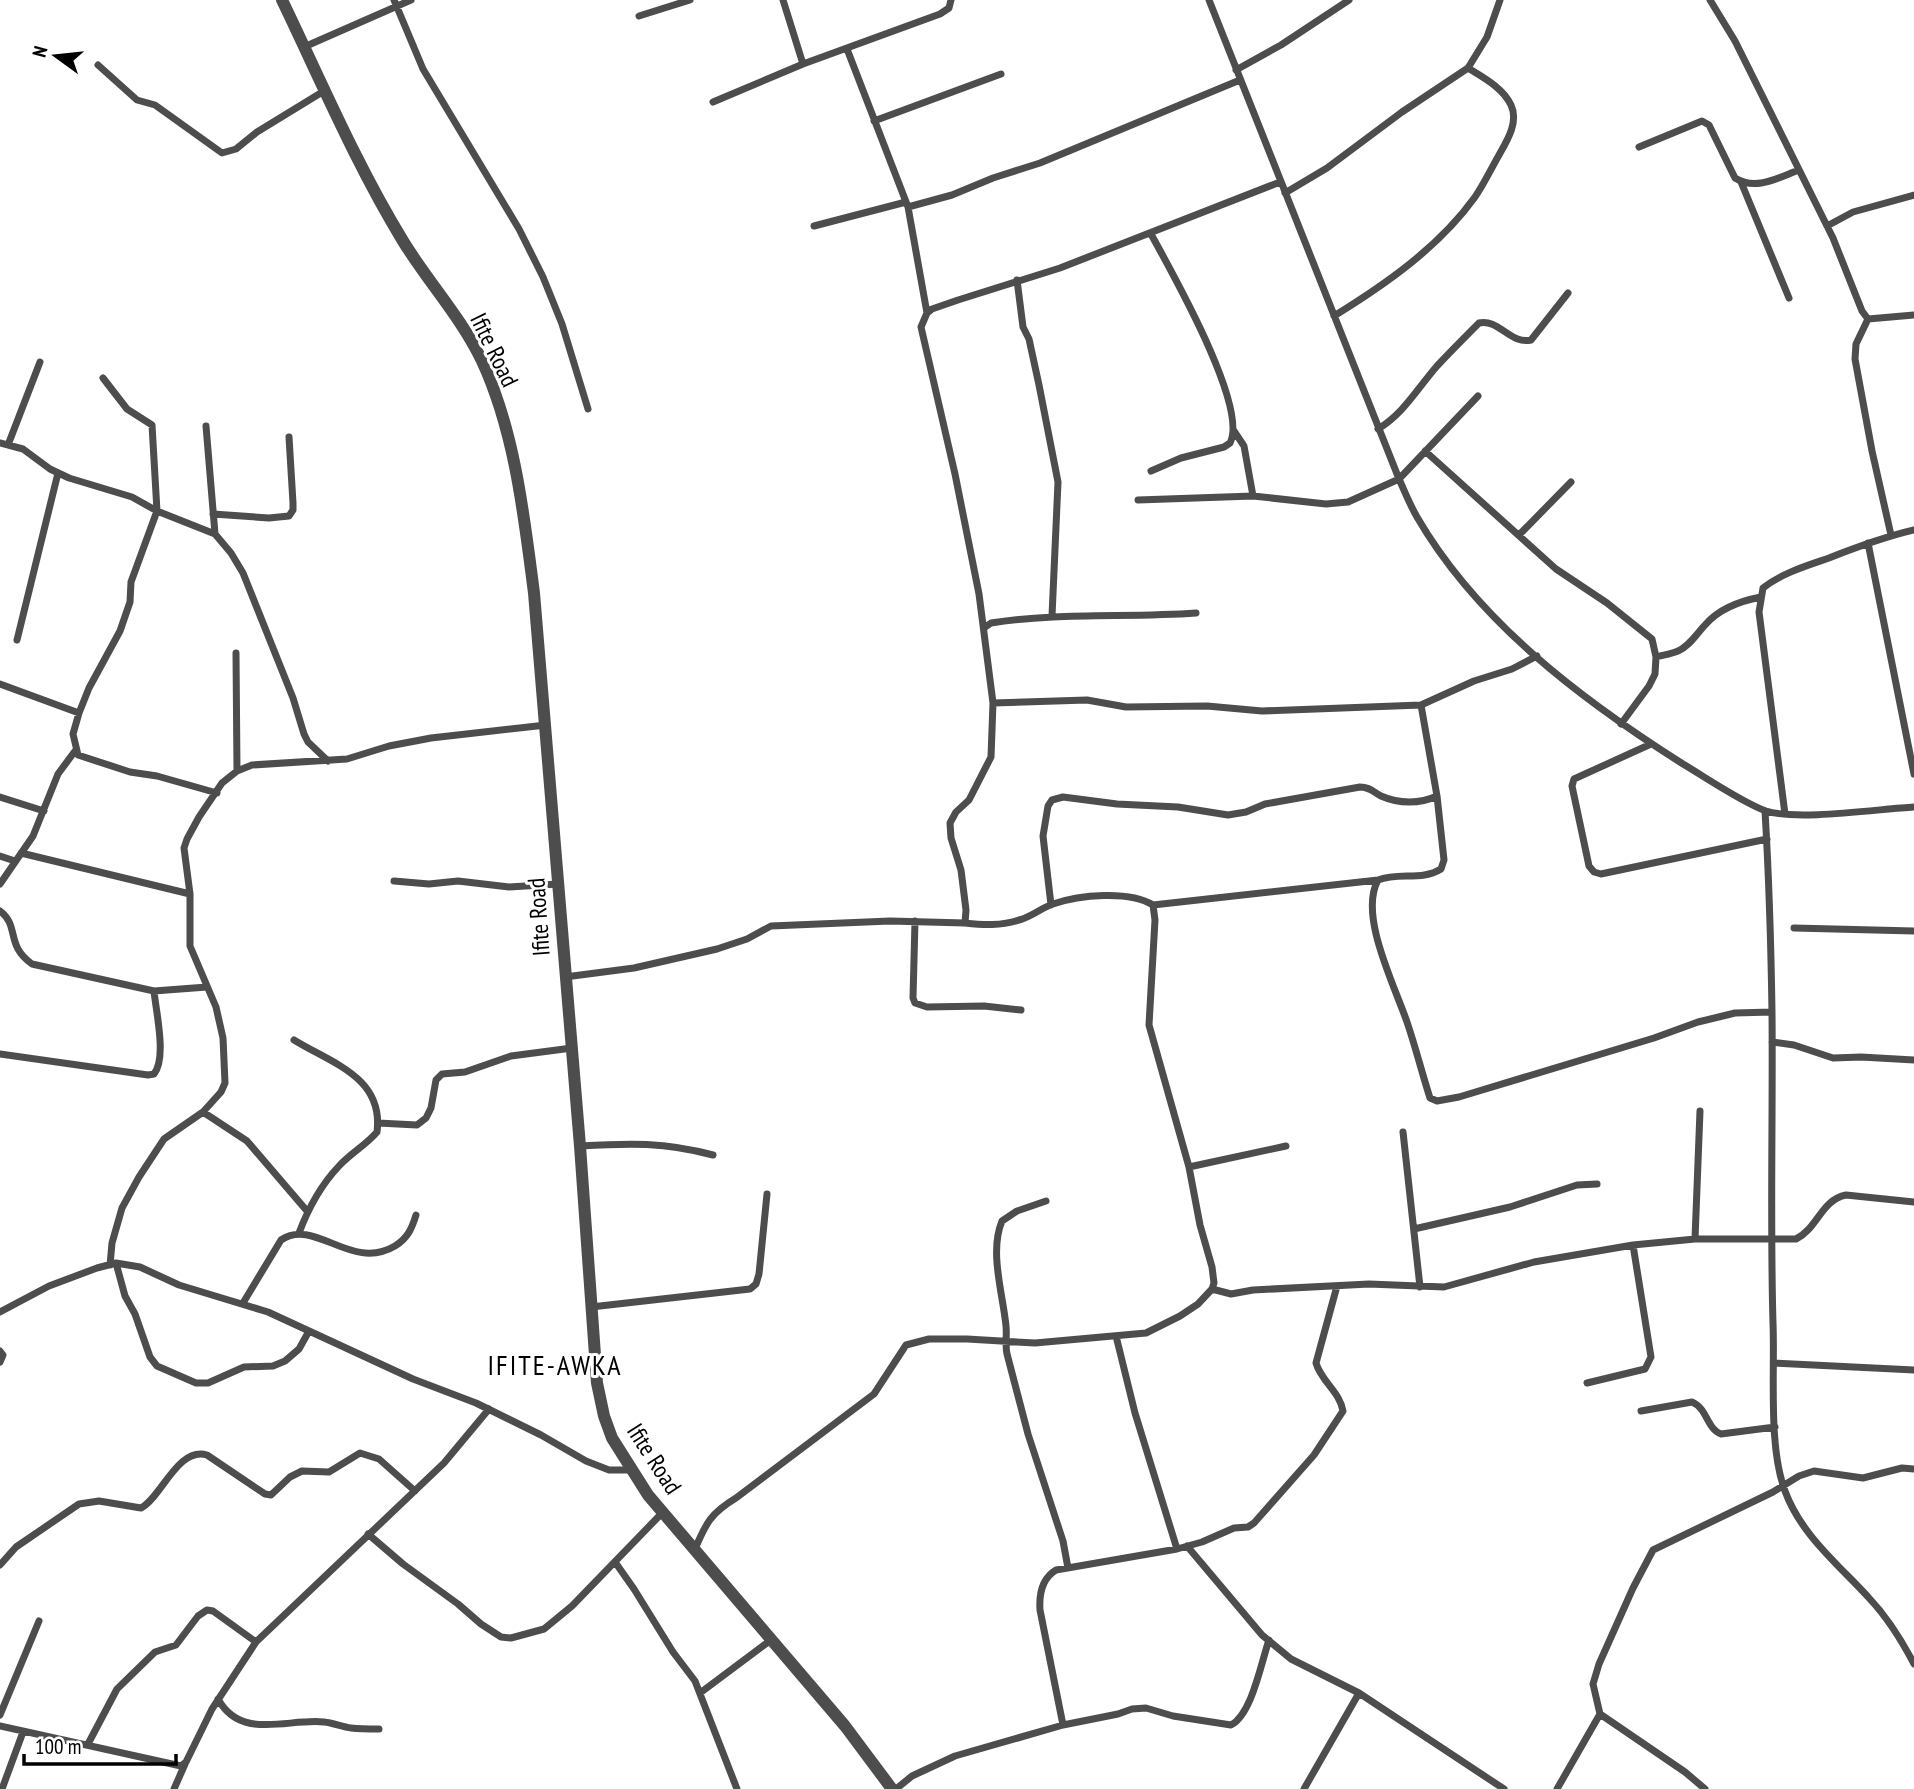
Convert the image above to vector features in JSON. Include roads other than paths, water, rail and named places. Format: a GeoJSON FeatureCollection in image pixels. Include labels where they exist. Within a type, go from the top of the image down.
{"type":"FeatureCollection","features":[{"type":"Feature","properties":{"kind":"street","name":"Ifite Road"},"geometry":{"type":"LineString","coordinates":[[282,0],[358,163],[405,244],[467,332],[496,398],[510,450],[528,545],[546,725],[597,1383],[604,1416],[612,1438],[630,1470],[845,1726],[894,1789]]}},
{"type":"Feature","properties":{"kind":"street"},"geometry":{"type":"LineString","coordinates":[[304,47],[395,3],[411,0]]}},
{"type":"Feature","properties":{"kind":"street"},"geometry":{"type":"LineString","coordinates":[[639,16],[690,0]]}},
{"type":"Feature","properties":{"kind":"street"},"geometry":{"type":"LineString","coordinates":[[783,0],[803,64]]}},
{"type":"Feature","properties":{"kind":"street"},"geometry":{"type":"LineString","coordinates":[[713,102],[803,64],[940,14],[949,8],[953,0]]}},
{"type":"Feature","properties":{"kind":"street"},"geometry":{"type":"LineString","coordinates":[[1209,0],[1378,429],[1416,517],[1482,605],[1537,656],[1621,724],[1765,811],[1785,814],[1914,807]]}},
{"type":"Feature","properties":{"kind":"street"},"geometry":{"type":"LineString","coordinates":[[1236,70],[1281,45],[1349,0]]}},
{"type":"Feature","properties":{"kind":"street"},"geometry":{"type":"LineString","coordinates":[[1285,193],[1327,169],[1402,112],[1468,68],[1487,37],[1500,0]]}},
{"type":"Feature","properties":{"kind":"street"},"geometry":{"type":"LineString","coordinates":[[1710,0],[1735,41],[1827,226],[1861,311],[1868,319]]}},
{"type":"Feature","properties":{"kind":"street"},"geometry":{"type":"LineString","coordinates":[[395,3],[424,69],[519,229],[543,277],[562,324],[588,409]]}},
{"type":"Feature","properties":{"kind":"street"},"geometry":{"type":"LineString","coordinates":[[847,49],[907,205],[926,313],[921,327],[958,487],[984,628],[993,703],[991,757],[969,800],[956,812],[950,823],[951,838],[961,870],[965,923]]}},
{"type":"Feature","properties":{"kind":"street"},"geometry":{"type":"LineString","coordinates":[[98,65],[137,100],[155,105],[222,153],[236,149],[257,132],[324,91]]}},
{"type":"Feature","properties":{"kind":"street"},"geometry":{"type":"LineString","coordinates":[[1334,316],[1368,295],[1443,235],[1476,196],[1508,138],[1514,118],[1512,106],[1498,87],[1468,68]]}},
{"type":"Feature","properties":{"kind":"street"},"geometry":{"type":"LineString","coordinates":[[874,121],[1001,74]]}},
{"type":"Feature","properties":{"kind":"street"},"geometry":{"type":"LineString","coordinates":[[814,226],[952,195],[1040,163],[1240,80]]}},
{"type":"Feature","properties":{"kind":"street"},"geometry":{"type":"LineString","coordinates":[[1640,147],[1702,121],[1706,122],[1712,131],[1735,178],[1741,182],[1755,185],[1799,170]]}},
{"type":"Feature","properties":{"kind":"street"},"geometry":{"type":"LineString","coordinates":[[926,313],[1017,280],[1060,268],[1280,182]]}},
{"type":"Feature","properties":{"kind":"street"},"geometry":{"type":"LineString","coordinates":[[1741,182],[1789,298]]}},
{"type":"Feature","properties":{"kind":"street"},"geometry":{"type":"LineString","coordinates":[[1827,226],[1853,212],[1914,195]]}},
{"type":"Feature","properties":{"kind":"street"},"geometry":{"type":"LineString","coordinates":[[1151,234],[1214,358],[1228,398],[1234,430],[1244,446],[1253,496]]}},
{"type":"Feature","properties":{"kind":"street"},"geometry":{"type":"LineString","coordinates":[[1017,280],[1023,327],[1029,339],[1058,482],[1052,616]]}},
{"type":"Feature","properties":{"kind":"street"},"geometry":{"type":"LineString","coordinates":[[1378,429],[1393,420],[1410,403],[1436,368],[1479,323],[1485,321],[1519,340],[1531,340],[1568,293]]}},
{"type":"Feature","properties":{"kind":"street"},"geometry":{"type":"LineString","coordinates":[[1868,319],[1914,315]]}},
{"type":"Feature","properties":{"kind":"street"},"geometry":{"type":"LineString","coordinates":[[1868,319],[1856,344],[1855,359],[1891,535]]}},
{"type":"Feature","properties":{"kind":"street"},"geometry":{"type":"LineString","coordinates":[[40,362],[4,444],[23,449],[58,473],[132,498],[156,511],[215,534],[232,553],[243,573],[293,698],[304,734],[308,742],[328,761]]}},
{"type":"Feature","properties":{"kind":"street"},"geometry":{"type":"LineString","coordinates":[[103,378],[127,409],[152,425],[156,511],[131,582],[130,602],[120,631],[89,688],[79,713],[73,734],[75,751],[78,755],[109,766],[217,793]]}},
{"type":"Feature","properties":{"kind":"street"},"geometry":{"type":"LineString","coordinates":[[1138,500],[1253,496],[1326,505],[1348,502],[1399,479],[1478,396]]}},
{"type":"Feature","properties":{"kind":"street"},"geometry":{"type":"LineString","coordinates":[[206,426],[215,534]]}},
{"type":"Feature","properties":{"kind":"street"},"geometry":{"type":"LineString","coordinates":[[1152,471],[1181,458],[1224,447],[1230,443],[1234,430]]}},
{"type":"Feature","properties":{"kind":"street"},"geometry":{"type":"LineString","coordinates":[[214,514],[269,518],[289,516],[293,510],[289,438]]}},
{"type":"Feature","properties":{"kind":"street"},"geometry":{"type":"LineString","coordinates":[[1425,451],[1556,569],[1635,623],[1651,639],[1656,657],[1655,674],[1621,724]]}},
{"type":"Feature","properties":{"kind":"street"},"geometry":{"type":"LineString","coordinates":[[16,640],[58,473]]}},
{"type":"Feature","properties":{"kind":"street"},"geometry":{"type":"LineString","coordinates":[[1519,535],[1572,482]]}},
{"type":"Feature","properties":{"kind":"street"},"geometry":{"type":"LineString","coordinates":[[1785,814],[1759,612],[1763,588],[1773,580],[1868,543],[1914,530]]}},
{"type":"Feature","properties":{"kind":"street"},"geometry":{"type":"LineString","coordinates":[[1868,543],[1914,774]]}},
{"type":"Feature","properties":{"kind":"street"},"geometry":{"type":"LineString","coordinates":[[1656,657],[1678,651],[1687,645],[1707,622],[1722,610],[1761,597]]}},
{"type":"Feature","properties":{"kind":"street"},"geometry":{"type":"LineString","coordinates":[[984,628],[991,623],[1052,616],[1196,614]]}},
{"type":"Feature","properties":{"kind":"street"},"geometry":{"type":"LineString","coordinates":[[236,653],[237,771]]}},
{"type":"Feature","properties":{"kind":"street"},"geometry":{"type":"LineString","coordinates":[[993,703],[1087,700],[1126,707],[1207,706],[1262,711],[1421,705],[1474,681],[1512,669],[1537,656]]}},
{"type":"Feature","properties":{"kind":"street"},"geometry":{"type":"LineString","coordinates":[[0,684],[79,713]]}},
{"type":"Feature","properties":{"kind":"street"},"geometry":{"type":"LineString","coordinates":[[565,977],[635,968],[717,949],[747,939],[771,926],[825,922],[915,921],[986,925],[1017,921],[1051,905],[1116,895],[1144,899],[1153,905],[1378,880],[1391,875],[1433,874],[1441,869],[1444,860],[1437,796],[1421,705]]}},
{"type":"Feature","properties":{"kind":"street"},"geometry":{"type":"LineString","coordinates":[[309,1331],[299,1349],[285,1362],[273,1366],[244,1367],[208,1383],[196,1383],[156,1366],[113,1264],[112,1244],[122,1208],[139,1177],[164,1139],[203,1112],[221,1092],[225,1083],[223,1038],[216,1007],[190,946],[190,894],[184,848],[187,839],[222,783],[237,771],[251,765],[279,761],[328,761],[431,738],[546,725]]}},
{"type":"Feature","properties":{"kind":"street"},"geometry":{"type":"LineString","coordinates":[[1651,744],[1574,779],[1572,786],[1590,866],[1594,872],[1601,874],[1661,863],[1767,839]]}},
{"type":"Feature","properties":{"kind":"street"},"geometry":{"type":"LineString","coordinates":[[0,884],[33,836],[58,774],[75,751]]}},
{"type":"Feature","properties":{"kind":"street"},"geometry":{"type":"LineString","coordinates":[[1051,905],[1043,836],[1048,806],[1052,800],[1063,797],[1117,804],[1178,807],[1228,815],[1246,812],[1265,803],[1360,787],[1368,787],[1378,795],[1395,801],[1420,801],[1437,796]]}},
{"type":"Feature","properties":{"kind":"street"},"geometry":{"type":"LineString","coordinates":[[0,797],[44,811]]}},
{"type":"Feature","properties":{"kind":"street"},"geometry":{"type":"LineString","coordinates":[[1765,811],[1772,1012],[1771,1240],[1775,1427],[1779,1475],[1807,1531],[1871,1600],[1896,1633],[1914,1664]]}},
{"type":"Feature","properties":{"kind":"street"},"geometry":{"type":"LineString","coordinates":[[21,853],[190,894]]}},
{"type":"Feature","properties":{"kind":"street"},"geometry":{"type":"LineString","coordinates":[[0,856],[15,860]]}},
{"type":"Feature","properties":{"kind":"street"},"geometry":{"type":"LineString","coordinates":[[1378,880],[1372,902],[1375,927],[1430,1098],[1437,1101],[1459,1097],[1654,1038],[1698,1022],[1735,1013],[1772,1012]]}},
{"type":"Feature","properties":{"kind":"street"},"geometry":{"type":"LineString","coordinates":[[394,881],[429,884],[458,881],[509,887],[558,884]]}},
{"type":"Feature","properties":{"kind":"street"},"geometry":{"type":"LineString","coordinates":[[695,1549],[710,1517],[718,1508],[736,1498],[874,1394],[906,1345],[929,1339],[1035,1343],[1146,1333],[1198,1304],[1212,1289],[1212,1267],[1200,1226],[1189,1167],[1149,1025],[1155,920],[1153,905]]}},
{"type":"Feature","properties":{"kind":"street"},"geometry":{"type":"LineString","coordinates":[[0,911],[10,922],[20,956],[32,964],[154,991],[208,987]]}},
{"type":"Feature","properties":{"kind":"street"},"geometry":{"type":"LineString","coordinates":[[915,921],[915,1003],[927,1007],[984,1006],[1021,1010]]}},
{"type":"Feature","properties":{"kind":"street"},"geometry":{"type":"LineString","coordinates":[[1794,928],[1914,931]]}},
{"type":"Feature","properties":{"kind":"street"},"geometry":{"type":"LineString","coordinates":[[0,1054],[135,1073],[153,1073],[161,1062],[154,991]]}},
{"type":"Feature","properties":{"kind":"street"},"geometry":{"type":"LineString","coordinates":[[294,1040],[349,1071],[364,1086],[377,1106],[378,1123],[377,1132],[338,1166],[307,1211],[299,1233]]}},
{"type":"Feature","properties":{"kind":"street"},"geometry":{"type":"LineString","coordinates":[[1772,1042],[1794,1045],[1833,1058],[1914,1060]]}},
{"type":"Feature","properties":{"kind":"street"},"geometry":{"type":"LineString","coordinates":[[378,1123],[416,1125],[426,1118],[431,1108],[436,1080],[442,1074],[465,1072],[512,1056],[572,1048]]}},
{"type":"Feature","properties":{"kind":"street"},"geometry":{"type":"LineString","coordinates":[[1695,1239],[1700,1111]]}},
{"type":"Feature","properties":{"kind":"street"},"geometry":{"type":"LineString","coordinates":[[203,1112],[247,1141],[307,1211]]}},
{"type":"Feature","properties":{"kind":"street"},"geometry":{"type":"LineString","coordinates":[[1403,1132],[1419,1287]]}},
{"type":"Feature","properties":{"kind":"street"},"geometry":{"type":"LineString","coordinates":[[580,1146],[658,1144],[713,1155]]}},
{"type":"Feature","properties":{"kind":"street"},"geometry":{"type":"LineString","coordinates":[[1189,1167],[1286,1146]]}},
{"type":"Feature","properties":{"kind":"street"},"geometry":{"type":"LineString","coordinates":[[1414,1229],[1510,1207],[1577,1185],[1597,1184]]}},
{"type":"Feature","properties":{"kind":"street"},"geometry":{"type":"LineString","coordinates":[[591,1307],[750,1289],[756,1284],[759,1273],[766,1194]]}},
{"type":"Feature","properties":{"kind":"street"},"geometry":{"type":"LineString","coordinates":[[1212,1289],[1231,1294],[1253,1290],[1395,1284],[1444,1287],[1534,1262],[1633,1245],[1695,1239],[1796,1239],[1808,1232],[1828,1203],[1835,1197],[1846,1195],[1914,1202]]}},
{"type":"Feature","properties":{"kind":"street"},"geometry":{"type":"LineString","coordinates":[[1046,1201],[1017,1211],[1002,1221],[997,1231],[1000,1300],[1006,1328],[1005,1341],[1028,1434],[1053,1507],[1068,1568]]}},
{"type":"Feature","properties":{"kind":"street"},"geometry":{"type":"LineString","coordinates":[[243,1303],[281,1240],[288,1235],[299,1233],[358,1253],[370,1254],[387,1250],[404,1240],[413,1227],[416,1215]]}},
{"type":"Feature","properties":{"kind":"street"},"geometry":{"type":"LineString","coordinates":[[1587,1383],[1646,1369],[1651,1357],[1633,1245]]}},
{"type":"Feature","properties":{"kind":"street"},"geometry":{"type":"LineString","coordinates":[[0,1312],[49,1286],[113,1264],[140,1267],[180,1285],[243,1303],[413,1379],[489,1409],[586,1461],[609,1469],[630,1470]]}},
{"type":"Feature","properties":{"kind":"street"},"geometry":{"type":"LineString","coordinates":[[1063,1725],[1039,1600],[1040,1592],[1051,1573],[1177,1549],[1254,1523],[1308,1463],[1343,1411],[1342,1402],[1318,1371],[1316,1363],[1337,1286]]}},
{"type":"Feature","properties":{"kind":"street"},"geometry":{"type":"LineString","coordinates":[[1116,1336],[1135,1413],[1177,1549]]}},
{"type":"Feature","properties":{"kind":"street"},"geometry":{"type":"LineString","coordinates":[[0,1350],[0,1362]]}},
{"type":"Feature","properties":{"kind":"street"},"geometry":{"type":"LineString","coordinates":[[1774,1363],[1914,1370]]}},
{"type":"Feature","properties":{"kind":"street"},"geometry":{"type":"LineString","coordinates":[[1641,1411],[1692,1402],[1698,1404],[1716,1432],[1721,1434],[1775,1427]]}},
{"type":"Feature","properties":{"kind":"street"},"geometry":{"type":"LineString","coordinates":[[174,1789],[218,1699],[256,1642],[444,1463],[489,1409]]}},
{"type":"Feature","properties":{"kind":"street"},"geometry":{"type":"LineString","coordinates":[[0,1565],[16,1547],[79,1504],[99,1501],[141,1508],[191,1454],[198,1452],[207,1455],[265,1494],[271,1495],[290,1477],[302,1471],[329,1472],[360,1453],[379,1459],[415,1491]]}},
{"type":"Feature","properties":{"kind":"street"},"geometry":{"type":"LineString","coordinates":[[1558,1789],[1600,1714],[1593,1684],[1599,1664],[1653,1550],[1783,1487],[1799,1476],[1814,1471],[1863,1478],[1902,1468],[1914,1469]]}},
{"type":"Feature","properties":{"kind":"street"},"geometry":{"type":"LineString","coordinates":[[368,1534],[403,1564],[501,1637],[522,1637],[544,1629],[572,1606],[663,1512]]}},
{"type":"Feature","properties":{"kind":"street"},"geometry":{"type":"LineString","coordinates":[[1187,1546],[1269,1640],[1291,1659],[1359,1693],[1504,1789]]}},
{"type":"Feature","properties":{"kind":"street"},"geometry":{"type":"LineString","coordinates":[[615,1562],[695,1681],[737,1789]]}},
{"type":"Feature","properties":{"kind":"street"},"geometry":{"type":"LineString","coordinates":[[88,1744],[117,1689],[155,1651],[176,1645],[198,1616],[207,1609],[256,1642]]}},
{"type":"Feature","properties":{"kind":"street"},"geometry":{"type":"LineString","coordinates":[[0,1715],[39,1621]]}},
{"type":"Feature","properties":{"kind":"street"},"geometry":{"type":"LineString","coordinates":[[700,1693],[771,1640]]}},
{"type":"Feature","properties":{"kind":"street"},"geometry":{"type":"LineString","coordinates":[[894,1789],[912,1776],[955,1756],[1063,1725],[1132,1709],[1146,1708],[1173,1716],[1231,1725],[1239,1721],[1248,1704],[1269,1640]]}},
{"type":"Feature","properties":{"kind":"street"},"geometry":{"type":"LineString","coordinates":[[1304,1789],[1359,1693]]}},
{"type":"Feature","properties":{"kind":"street"},"geometry":{"type":"LineString","coordinates":[[218,1699],[225,1711],[257,1725],[326,1722],[350,1728],[379,1729]]}},
{"type":"Feature","properties":{"kind":"street"},"geometry":{"type":"LineString","coordinates":[[1600,1714],[1685,1772],[1705,1789]]}},
{"type":"Feature","properties":{"kind":"street"},"geometry":{"type":"LineString","coordinates":[[0,1726],[88,1744],[170,1765],[181,1766],[186,1762]]}},
{"type":"Feature","properties":{"kind":"street"},"geometry":{"type":"LineString","coordinates":[[2,1789],[23,1731]]}},
{"type":"Feature","properties":{"kind":"district","name":"IFITE-AWKA"},"geometry":{"type":"Point","coordinates":[555,1365]}}]}
